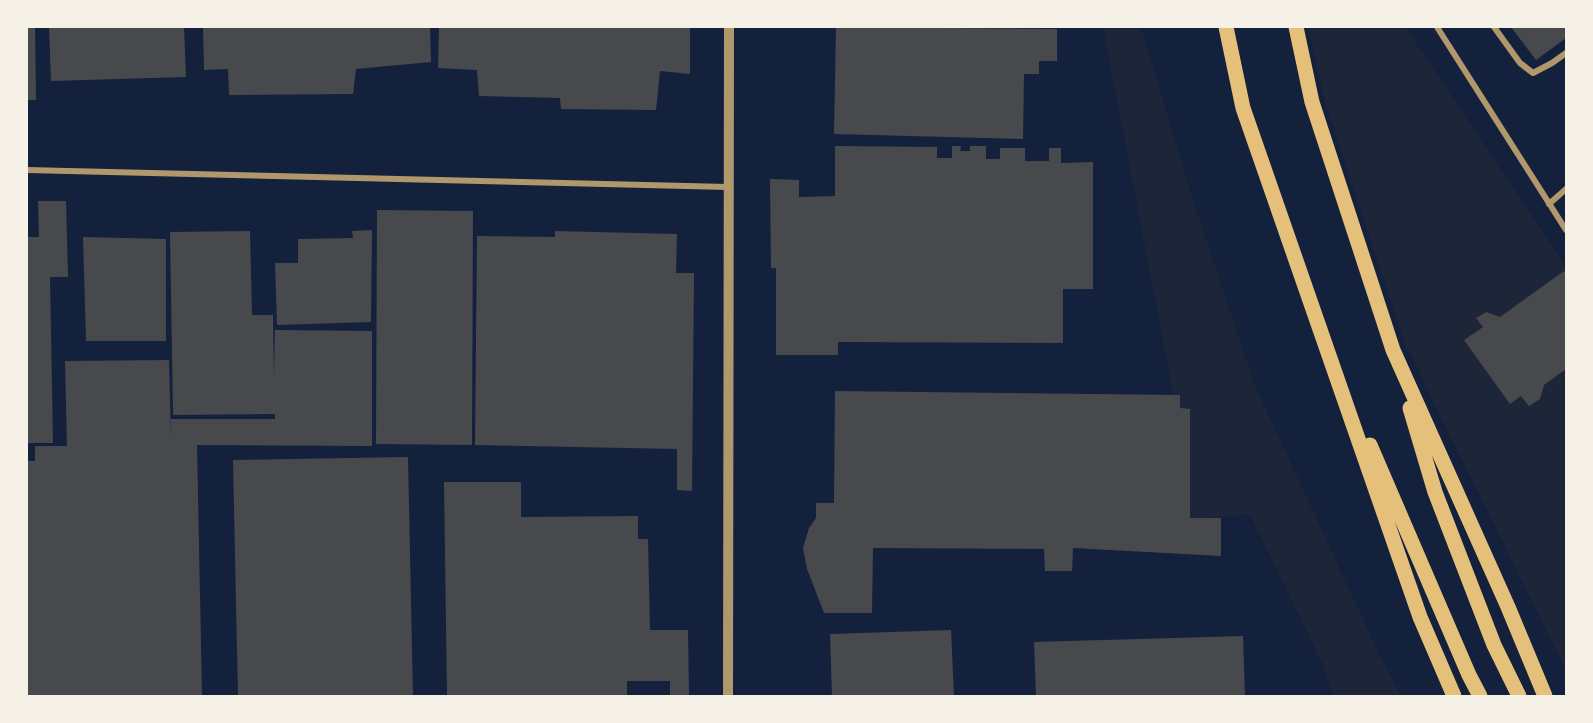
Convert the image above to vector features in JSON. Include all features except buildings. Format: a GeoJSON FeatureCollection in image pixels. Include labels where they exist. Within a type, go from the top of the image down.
{"type":"FeatureCollection","features":[{"type":"Feature","properties":{"kind":"main road"},"geometry":{"type":"LineString","coordinates":[[1226,27],[1243,108],[1420,617],[1454,696]]}},
{"type":"Feature","properties":{"kind":"main road"},"geometry":{"type":"LineString","coordinates":[[1296,27],[1312,102],[1393,350],[1435,492],[1494,645],[1519,696]]}},
{"type":"Feature","properties":{"kind":"main road"},"geometry":{"type":"LineString","coordinates":[[1393,350],[1508,607],[1545,696]]}},
{"type":"Feature","properties":{"kind":"main road"},"geometry":{"type":"LineString","coordinates":[[1330,355],[1480,696]]}},
{"type":"Feature","properties":{"kind":"street"},"geometry":{"type":"LineString","coordinates":[[728,696],[729,27]]}},
{"type":"Feature","properties":{"kind":"street"},"geometry":{"type":"LineString","coordinates":[[1437,27],[1566,230]]}},
{"type":"Feature","properties":{"kind":"street"},"geometry":{"type":"LineString","coordinates":[[1494,27],[1520,63],[1533,73],[1566,53]]}},
{"type":"Feature","properties":{"kind":"street"},"geometry":{"type":"LineString","coordinates":[[27,171],[728,187]]}},
{"type":"Feature","properties":{"kind":"street"},"geometry":{"type":"LineString","coordinates":[[1549,204],[1566,189]]}},
{"type":"Feature","properties":{"kind":"shaded area"},"geometry":{"type":"Polygon","coordinates":[[[1103,27],[1141,27],[1191,194],[1255,386],[1381,658],[1401,696],[1333,696],[1325,669],[1250,514],[1190,520],[1174,398],[1103,27]]]}},
{"type":"Feature","properties":{"kind":"shaded area"},"geometry":{"type":"Polygon","coordinates":[[[1308,27],[1405,27],[1566,267],[1566,670],[1404,342],[1324,98],[1308,27]]]}}]}
